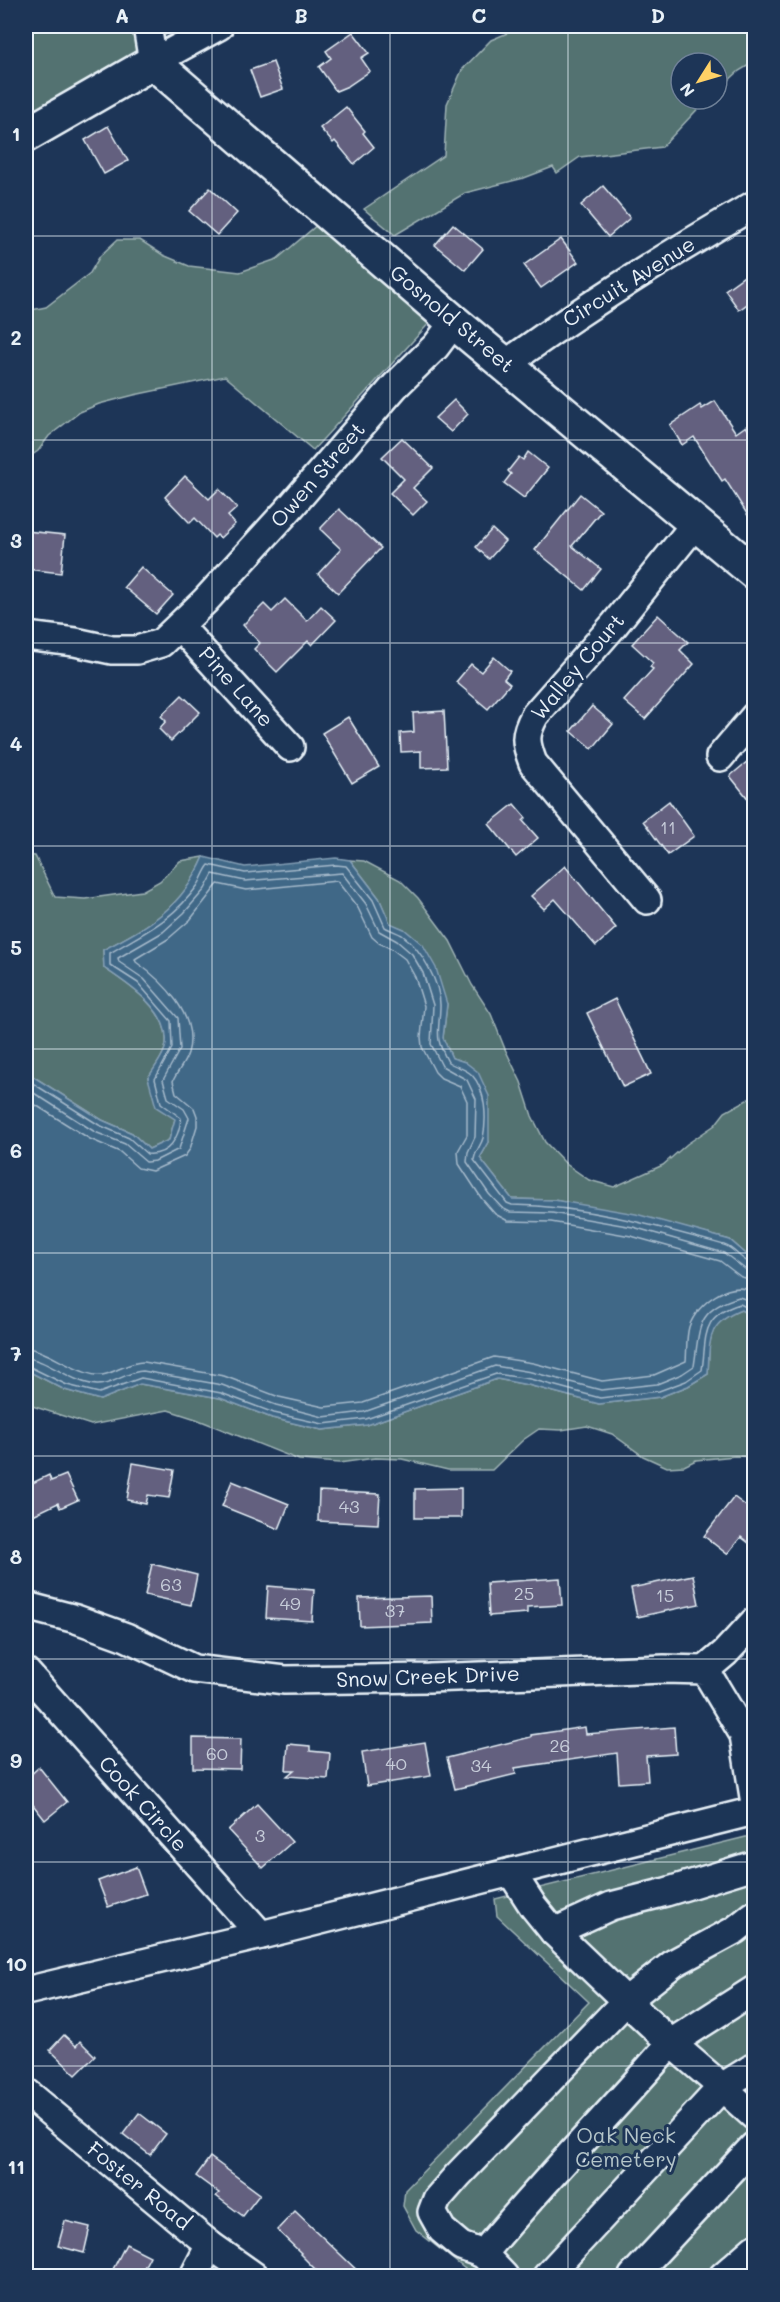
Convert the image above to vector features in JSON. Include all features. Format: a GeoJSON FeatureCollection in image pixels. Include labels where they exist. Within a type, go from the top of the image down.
{"type":"FeatureCollection","features":[{"type":"Feature","properties":{"kind":"main road"},"geometry":{"type":"LineString","coordinates":[[26,135],[153,62]]}},
{"type":"Feature","properties":{"kind":"main road","name":"Gosnold Street"},"geometry":{"type":"LineString","coordinates":[[153,62],[454,321],[754,572]]}},
{"type":"Feature","properties":{"kind":"street"},"geometry":{"type":"LineString","coordinates":[[147,26],[153,62],[219,26]]}},
{"type":"Feature","properties":{"kind":"street","name":"Circuit Avenue"},"geometry":{"type":"LineString","coordinates":[[506,364],[568,319],[754,205]]}},
{"type":"Feature","properties":{"kind":"street","name":"Owen Street"},"geometry":{"type":"LineString","coordinates":[[26,636],[75,642],[112,650],[137,650],[161,644],[180,627],[288,510],[395,386],[436,346],[454,321]]}},
{"type":"Feature","properties":{"kind":"street","name":"Walley Court"},"geometry":{"type":"LineString","coordinates":[[647,900],[533,763],[526,731],[535,715],[614,625],[696,523]]}},
{"type":"Feature","properties":{"kind":"street","name":"Pine Lane"},"geometry":{"type":"LineString","coordinates":[[180,627],[290,747]]}},
{"type":"Feature","properties":{"kind":"street"},"geometry":{"type":"LineString","coordinates":[[720,757],[754,717]]}},
{"type":"Feature","properties":{"kind":"street","name":"Snow Creek Drive"},"geometry":{"type":"LineString","coordinates":[[26,1606],[76,1618],[126,1637],[194,1669],[285,1680],[705,1670]]}},
{"type":"Feature","properties":{"kind":"street"},"geometry":{"type":"LineString","coordinates":[[754,1622],[725,1653],[705,1670],[744,1735],[754,1797]]}},
{"type":"Feature","properties":{"kind":"street","name":"Cook Circle"},"geometry":{"type":"LineString","coordinates":[[26,1672],[261,1935]]}},
{"type":"Feature","properties":{"kind":"street"},"geometry":{"type":"LineString","coordinates":[[26,1991],[261,1935],[754,1811]]}},
{"type":"Feature","properties":{"kind":"street"},"geometry":{"type":"LineString","coordinates":[[554,1932],[611,1906],[666,1893],[754,1859]]}},
{"type":"Feature","properties":{"kind":"street"},"geometry":{"type":"LineString","coordinates":[[511,1872],[533,1906],[554,1932],[588,1967],[754,2116]]}},
{"type":"Feature","properties":{"kind":"street"},"geometry":{"type":"LineString","coordinates":[[504,2277],[483,2254],[461,2246],[442,2230],[432,2212],[437,2199],[626,2001],[675,1963],[735,1930],[754,1915]]}},
{"type":"Feature","properties":{"kind":"street"},"geometry":{"type":"LineString","coordinates":[[483,2254],[524,2204],[613,2110],[671,2043],[754,1990]]}},
{"type":"Feature","properties":{"kind":"street"},"geometry":{"type":"LineString","coordinates":[[547,2277],[722,2088],[754,2067]]}},
{"type":"Feature","properties":{"kind":"street","name":"Foster Road"},"geometry":{"type":"LineString","coordinates":[[26,2092],[210,2245],[254,2277]]}},
{"type":"Feature","properties":{"kind":"street"},"geometry":{"type":"LineString","coordinates":[[633,2277],[754,2146]]}},
{"type":"Feature","properties":{"kind":"street"},"geometry":{"type":"LineString","coordinates":[[194,2277],[210,2245]]}},
{"type":"Feature","properties":{"kind":"street"},"geometry":{"type":"LineString","coordinates":[[723,2277],[754,2249]]}},
{"type":"Feature","properties":{"kind":"green space"},"geometry":{"type":"Polygon","coordinates":[[[26,26],[181,26],[26,115],[26,26]]]}},
{"type":"Feature","properties":{"kind":"green space"},"geometry":{"type":"Polygon","coordinates":[[[524,26],[754,26],[754,62],[729,80],[729,51],[669,51],[669,111],[696,111],[662,147],[580,157],[557,173],[553,167],[524,178],[465,193],[395,235],[364,209],[444,155],[447,104],[462,70],[491,40],[524,26]]]}},
{"type":"Feature","properties":{"kind":"green space"},"geometry":{"type":"Polygon","coordinates":[[[317,225],[432,320],[313,450],[225,376],[99,404],[80,412],[49,436],[38,451],[26,459],[26,311],[46,307],[90,273],[100,256],[117,240],[140,240],[163,255],[189,266],[240,272],[277,259],[317,225]]]}},
{"type":"Feature","properties":{"kind":"green space"},"geometry":{"type":"Polygon","coordinates":[[[26,855],[35,856],[55,897],[85,899],[142,891],[160,881],[180,861],[204,857],[186,890],[175,902],[150,923],[103,950],[104,968],[135,990],[161,1020],[165,1032],[164,1053],[148,1078],[175,1119],[169,1140],[149,1149],[132,1133],[102,1120],[26,1072],[26,855]]]}},
{"type":"Feature","properties":{"kind":"green space"},"geometry":{"type":"Polygon","coordinates":[[[350,860],[364,861],[400,880],[418,898],[450,941],[472,985],[491,1014],[521,1082],[532,1116],[545,1142],[566,1164],[589,1180],[614,1187],[663,1165],[687,1144],[715,1125],[725,1112],[754,1096],[754,1261],[730,1240],[669,1224],[554,1200],[512,1199],[480,1158],[489,1142],[465,1062],[452,1058],[443,1038],[447,1004],[404,929],[390,924],[379,898],[350,860]]]}},
{"type":"Feature","properties":{"kind":"green space"},"geometry":{"type":"Polygon","coordinates":[[[741,1310],[754,1317],[754,1457],[735,1456],[696,1460],[684,1466],[667,1467],[643,1456],[612,1434],[587,1426],[561,1430],[539,1429],[523,1440],[492,1470],[448,1470],[402,1459],[375,1458],[339,1463],[299,1460],[168,1410],[91,1425],[26,1404],[26,1370],[65,1390],[100,1400],[140,1384],[220,1398],[272,1418],[322,1430],[367,1425],[497,1379],[599,1404],[660,1397],[688,1386],[708,1374],[710,1342],[715,1327],[729,1315],[741,1310]]]}},
{"type":"Feature","properties":{"kind":"green space","name":"Oak Neck Cemetery"},"geometry":{"type":"Polygon","coordinates":[[[754,1835],[754,2276],[474,2276],[416,2230],[403,2206],[405,2190],[589,2002],[497,1916],[495,1899],[754,1835]]]}},
{"type":"Feature","properties":{"kind":"water"},"geometry":{"type":"Polygon","coordinates":[[[204,857],[245,867],[336,858],[350,860],[379,898],[390,923],[404,929],[423,945],[436,968],[447,1004],[443,1038],[452,1058],[465,1062],[478,1072],[489,1096],[489,1142],[480,1158],[512,1199],[554,1200],[636,1214],[730,1240],[754,1261],[754,1317],[741,1310],[721,1321],[716,1327],[710,1342],[708,1374],[688,1386],[660,1397],[599,1404],[497,1379],[367,1425],[322,1430],[272,1418],[220,1398],[140,1384],[100,1400],[65,1390],[26,1370],[26,1072],[102,1120],[132,1133],[149,1149],[169,1140],[175,1119],[156,1107],[148,1078],[164,1053],[165,1032],[161,1020],[146,1000],[104,968],[103,950],[150,923],[175,902],[186,890],[204,857]]]}},
{"type":"Feature","properties":{"kind":"building"},"geometry":{"type":"Polygon","coordinates":[[[353,32],[369,53],[361,58],[370,71],[336,91],[319,67],[331,58],[326,51],[353,32]]]}},
{"type":"Feature","properties":{"kind":"building"},"geometry":{"type":"Polygon","coordinates":[[[273,62],[283,89],[260,97],[250,70],[273,62]]]}},
{"type":"Feature","properties":{"kind":"building"},"geometry":{"type":"Polygon","coordinates":[[[346,107],[365,131],[363,133],[374,147],[354,164],[335,141],[333,143],[320,128],[346,107]]]}},
{"type":"Feature","properties":{"kind":"building"},"geometry":{"type":"Polygon","coordinates":[[[108,126],[128,161],[104,174],[85,140],[108,126]]]}},
{"type":"Feature","properties":{"kind":"building"},"geometry":{"type":"Polygon","coordinates":[[[603,186],[630,218],[608,237],[581,205],[603,186]]]}},
{"type":"Feature","properties":{"kind":"building"},"geometry":{"type":"Polygon","coordinates":[[[210,188],[237,213],[217,235],[189,211],[210,188]]]}},
{"type":"Feature","properties":{"kind":"building"},"geometry":{"type":"Polygon","coordinates":[[[453,224],[483,249],[465,270],[435,245],[453,224]]]}},
{"type":"Feature","properties":{"kind":"building"},"geometry":{"type":"Polygon","coordinates":[[[561,239],[578,262],[541,288],[524,265],[561,239]]]}},
{"type":"Feature","properties":{"kind":"building"},"geometry":{"type":"Polygon","coordinates":[[[754,269],[754,299],[739,310],[725,290],[754,269]]]}},
{"type":"Feature","properties":{"kind":"building"},"geometry":{"type":"Polygon","coordinates":[[[454,400],[468,414],[451,432],[435,418],[454,400]]]}},
{"type":"Feature","properties":{"kind":"building"},"geometry":{"type":"Polygon","coordinates":[[[715,401],[736,433],[746,426],[754,439],[754,525],[725,479],[722,481],[694,437],[682,445],[670,425],[700,405],[702,409],[715,401]]]}},
{"type":"Feature","properties":{"kind":"building"},"geometry":{"type":"Polygon","coordinates":[[[402,438],[433,468],[413,488],[427,501],[413,515],[390,493],[404,479],[382,457],[402,438]]]}},
{"type":"Feature","properties":{"kind":"building"},"geometry":{"type":"Polygon","coordinates":[[[528,452],[548,468],[524,498],[504,483],[511,474],[508,471],[519,457],[523,460],[528,452]]]}},
{"type":"Feature","properties":{"kind":"building"},"geometry":{"type":"Polygon","coordinates":[[[185,476],[209,499],[219,489],[237,508],[228,516],[235,524],[220,538],[217,535],[214,538],[195,518],[190,523],[165,497],[185,476]]]}},
{"type":"Feature","properties":{"kind":"building"},"geometry":{"type":"Polygon","coordinates":[[[580,494],[601,511],[572,546],[601,569],[584,590],[535,550],[580,494]]]}},
{"type":"Feature","properties":{"kind":"building"},"geometry":{"type":"Polygon","coordinates":[[[339,509],[381,548],[338,593],[318,574],[341,549],[320,529],[339,509]]]}},
{"type":"Feature","properties":{"kind":"building"},"geometry":{"type":"Polygon","coordinates":[[[492,529],[505,541],[489,559],[476,547],[492,529]]]}},
{"type":"Feature","properties":{"kind":"building"},"geometry":{"type":"Polygon","coordinates":[[[26,531],[65,535],[61,573],[26,569],[26,531]]]}},
{"type":"Feature","properties":{"kind":"building"},"geometry":{"type":"Polygon","coordinates":[[[141,567],[173,595],[156,614],[124,587],[141,567]]]}},
{"type":"Feature","properties":{"kind":"building"},"geometry":{"type":"Polygon","coordinates":[[[285,599],[307,621],[321,606],[336,620],[312,645],[308,641],[277,672],[254,649],[260,643],[243,625],[264,604],[272,612],[285,599]]]}},
{"type":"Feature","properties":{"kind":"building"},"geometry":{"type":"Polygon","coordinates":[[[658,615],[688,642],[680,650],[694,664],[645,719],[624,701],[653,669],[650,667],[653,663],[632,644],[658,615]]]}},
{"type":"Feature","properties":{"kind":"building"},"geometry":{"type":"Polygon","coordinates":[[[494,657],[510,671],[504,679],[510,684],[488,709],[456,682],[471,664],[481,672],[494,657]]]}},
{"type":"Feature","properties":{"kind":"building"},"geometry":{"type":"Polygon","coordinates":[[[182,695],[200,712],[171,741],[159,729],[166,721],[161,716],[182,695]]]}},
{"type":"Feature","properties":{"kind":"building"},"geometry":{"type":"Polygon","coordinates":[[[592,706],[613,724],[592,749],[571,731],[592,706]]]}},
{"type":"Feature","properties":{"kind":"building"},"geometry":{"type":"Polygon","coordinates":[[[444,711],[447,767],[421,768],[421,751],[401,752],[400,733],[414,732],[413,713],[444,711]]]}},
{"type":"Feature","properties":{"kind":"building"},"geometry":{"type":"Polygon","coordinates":[[[348,717],[379,767],[352,783],[322,733],[348,717]]]}},
{"type":"Feature","properties":{"kind":"building"},"geometry":{"type":"Polygon","coordinates":[[[754,756],[754,806],[730,776],[754,756]]]}},
{"type":"Feature","properties":{"kind":"building"},"geometry":{"type":"Polygon","coordinates":[[[669,801],[694,836],[668,855],[643,821],[669,801]]]}},
{"type":"Feature","properties":{"kind":"building"},"geometry":{"type":"Polygon","coordinates":[[[514,804],[526,818],[523,821],[538,838],[516,857],[489,824],[514,804]]]}},
{"type":"Feature","properties":{"kind":"building"},"geometry":{"type":"Polygon","coordinates":[[[565,866],[616,928],[596,946],[555,899],[544,909],[531,896],[565,866]]]}},
{"type":"Feature","properties":{"kind":"building"},"geometry":{"type":"Polygon","coordinates":[[[615,999],[651,1074],[623,1087],[587,1013],[615,999]]]}},
{"type":"Feature","properties":{"kind":"building"},"geometry":{"type":"Polygon","coordinates":[[[133,1463],[174,1470],[169,1498],[148,1495],[146,1504],[127,1500],[133,1463]]]}},
{"type":"Feature","properties":{"kind":"building"},"geometry":{"type":"Polygon","coordinates":[[[49,1475],[51,1481],[66,1475],[78,1500],[60,1508],[58,1503],[31,1516],[26,1503],[26,1486],[49,1475]]]}},
{"type":"Feature","properties":{"kind":"building"},"geometry":{"type":"Polygon","coordinates":[[[232,1481],[289,1504],[279,1529],[222,1506],[232,1481]]]}},
{"type":"Feature","properties":{"kind":"building"},"geometry":{"type":"Polygon","coordinates":[[[461,1488],[461,1518],[415,1518],[415,1489],[461,1488]]]}},
{"type":"Feature","properties":{"kind":"building"},"geometry":{"type":"Polygon","coordinates":[[[319,1491],[380,1494],[378,1524],[318,1521],[319,1491]]]}},
{"type":"Feature","properties":{"kind":"building"},"geometry":{"type":"Polygon","coordinates":[[[734,1497],[754,1512],[754,1547],[741,1537],[727,1554],[704,1536],[734,1497]]]}},
{"type":"Feature","properties":{"kind":"building"},"geometry":{"type":"Polygon","coordinates":[[[152,1564],[197,1575],[191,1605],[145,1595],[152,1564]]]}},
{"type":"Feature","properties":{"kind":"building"},"geometry":{"type":"Polygon","coordinates":[[[693,1575],[699,1604],[637,1617],[631,1588],[693,1575]]]}},
{"type":"Feature","properties":{"kind":"building"},"geometry":{"type":"Polygon","coordinates":[[[560,1578],[562,1605],[527,1607],[527,1613],[489,1616],[487,1583],[560,1578]]]}},
{"type":"Feature","properties":{"kind":"building"},"geometry":{"type":"Polygon","coordinates":[[[268,1586],[314,1590],[312,1621],[266,1618],[268,1586]]]}},
{"type":"Feature","properties":{"kind":"building"},"geometry":{"type":"Polygon","coordinates":[[[431,1596],[432,1623],[360,1626],[359,1598],[431,1596]]]}},
{"type":"Feature","properties":{"kind":"building"},"geometry":{"type":"Polygon","coordinates":[[[585,1727],[586,1734],[674,1727],[676,1754],[646,1756],[648,1781],[619,1783],[617,1753],[515,1768],[516,1774],[455,1789],[447,1758],[531,1737],[531,1735],[585,1727]]]}},
{"type":"Feature","properties":{"kind":"building"},"geometry":{"type":"Polygon","coordinates":[[[193,1738],[241,1739],[240,1769],[193,1768],[193,1738]]]}},
{"type":"Feature","properties":{"kind":"building"},"geometry":{"type":"Polygon","coordinates":[[[425,1742],[431,1776],[367,1786],[362,1752],[425,1742]]]}},
{"type":"Feature","properties":{"kind":"building"},"geometry":{"type":"Polygon","coordinates":[[[288,1744],[310,1746],[310,1751],[330,1753],[328,1779],[287,1776],[294,1770],[286,1770],[288,1744]]]}},
{"type":"Feature","properties":{"kind":"building"},"geometry":{"type":"Polygon","coordinates":[[[39,1767],[67,1802],[45,1820],[26,1796],[26,1779],[39,1767]]]}},
{"type":"Feature","properties":{"kind":"building"},"geometry":{"type":"Polygon","coordinates":[[[257,1804],[292,1842],[263,1868],[228,1830],[257,1804]]]}},
{"type":"Feature","properties":{"kind":"building"},"geometry":{"type":"Polygon","coordinates":[[[136,1867],[146,1894],[108,1907],[98,1881],[136,1867]]]}},
{"type":"Feature","properties":{"kind":"building"},"geometry":{"type":"Polygon","coordinates":[[[64,2035],[76,2046],[80,2041],[95,2056],[76,2075],[50,2050],[64,2035]]]}},
{"type":"Feature","properties":{"kind":"building"},"geometry":{"type":"Polygon","coordinates":[[[139,2113],[166,2134],[150,2155],[123,2134],[139,2113]]]}},
{"type":"Feature","properties":{"kind":"building"},"geometry":{"type":"Polygon","coordinates":[[[210,2157],[260,2194],[243,2216],[216,2196],[219,2193],[196,2176],[210,2157]]]}},
{"type":"Feature","properties":{"kind":"building"},"geometry":{"type":"Polygon","coordinates":[[[295,2211],[364,2277],[323,2277],[277,2230],[295,2211]]]}},
{"type":"Feature","properties":{"kind":"building"},"geometry":{"type":"Polygon","coordinates":[[[65,2221],[90,2227],[84,2253],[58,2246],[65,2221]]]}},
{"type":"Feature","properties":{"kind":"building"},"geometry":{"type":"Polygon","coordinates":[[[126,2244],[150,2256],[139,2277],[109,2277],[126,2244]]]}}]}
